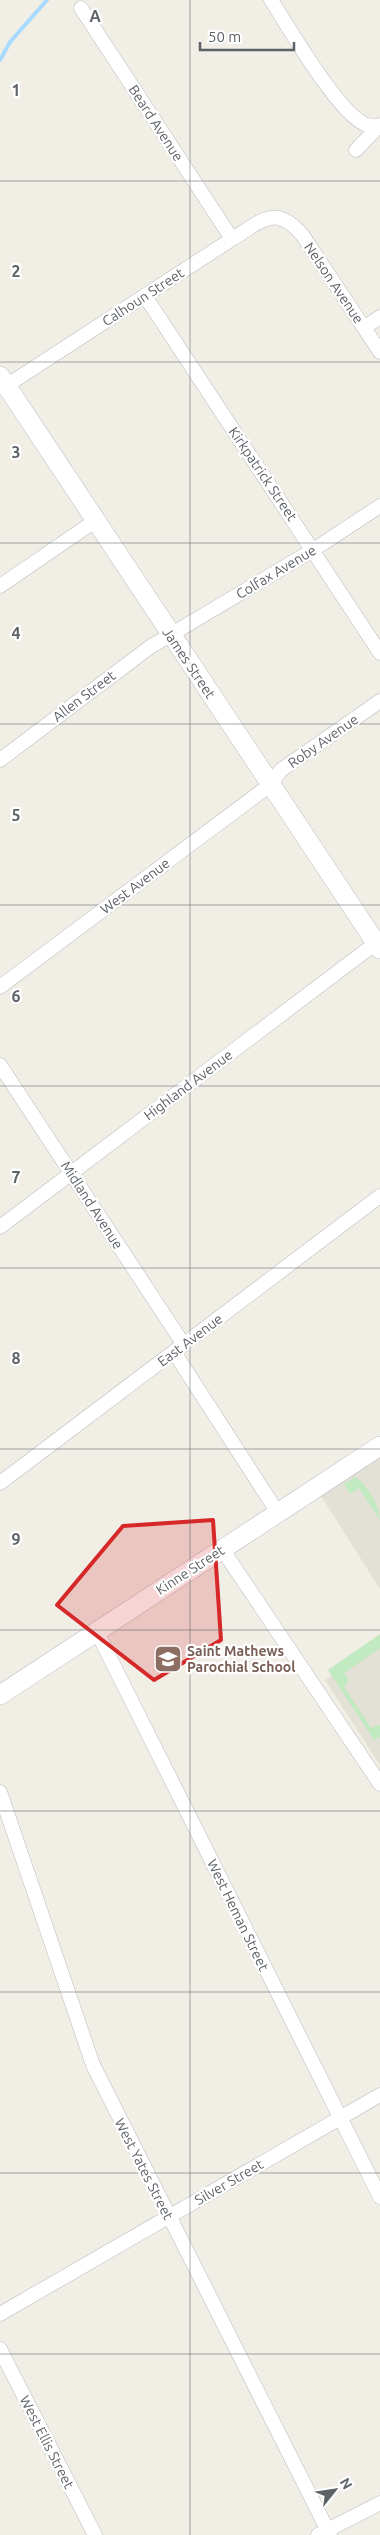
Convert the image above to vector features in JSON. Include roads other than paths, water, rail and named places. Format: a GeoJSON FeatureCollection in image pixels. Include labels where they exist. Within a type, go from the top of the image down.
{"type":"FeatureCollection","features":[{"type":"Feature","properties":{"kind":"street"},"geometry":{"type":"LineString","coordinates":[[271,0],[326,84],[347,109],[366,125],[379,125]]}},
{"type":"Feature","properties":{"kind":"street","name":"Beard Avenue"},"geometry":{"type":"LineString","coordinates":[[81,8],[232,239]]}},
{"type":"Feature","properties":{"kind":"street"},"geometry":{"type":"LineString","coordinates":[[356,150],[379,125]]}},
{"type":"Feature","properties":{"kind":"street","name":"Calhoun Street"},"geometry":{"type":"LineString","coordinates":[[3,381],[144,296],[232,239],[270,217],[283,218]]}},
{"type":"Feature","properties":{"kind":"street","name":"Nelson Avenue"},"geometry":{"type":"LineString","coordinates":[[283,218],[291,223],[303,236],[380,352]]}},
{"type":"Feature","properties":{"kind":"street","name":"Kirkpatrick Street"},"geometry":{"type":"LineString","coordinates":[[144,296],[380,653]]}},
{"type":"Feature","properties":{"kind":"street"},"geometry":{"type":"LineString","coordinates":[[364,327],[380,317]]}},
{"type":"Feature","properties":{"kind":"street","name":"James Street"},"geometry":{"type":"LineString","coordinates":[[3,381],[378,946]]}},
{"type":"Feature","properties":{"kind":"street","name":"Colfax Avenue"},"geometry":{"type":"LineString","coordinates":[[170,635],[313,550],[380,506]]}},
{"type":"Feature","properties":{"kind":"street"},"geometry":{"type":"LineString","coordinates":[[0,586],[95,521]]}},
{"type":"Feature","properties":{"kind":"street","name":"Allen Street"},"geometry":{"type":"LineString","coordinates":[[0,760],[150,647],[170,635]]}},
{"type":"Feature","properties":{"kind":"street","name":"Roby Avenue"},"geometry":{"type":"LineString","coordinates":[[270,784],[281,770],[380,702]]}},
{"type":"Feature","properties":{"kind":"street","name":"West Avenue"},"geometry":{"type":"LineString","coordinates":[[0,988],[270,784]]}},
{"type":"Feature","properties":{"kind":"street","name":"Highland Avenue"},"geometry":{"type":"LineString","coordinates":[[0,1227],[378,946]]}},
{"type":"Feature","properties":{"kind":"street","name":"Midland Avenue"},"geometry":{"type":"LineString","coordinates":[[0,1065],[71,1174],[278,1512]]}},
{"type":"Feature","properties":{"kind":"street","name":"East Avenue"},"geometry":{"type":"LineString","coordinates":[[0,1483],[380,1196]]}},
{"type":"Feature","properties":{"kind":"street","name":"Kinne Street"},"geometry":{"type":"LineString","coordinates":[[0,1695],[380,1446]]}},
{"type":"Feature","properties":{"kind":"street"},"geometry":{"type":"LineString","coordinates":[[222,1549],[380,1784]]}},
{"type":"Feature","properties":{"kind":"street","name":"West Heman Street"},"geometry":{"type":"LineString","coordinates":[[97,1632],[380,2197]]}},
{"type":"Feature","properties":{"kind":"street","name":"West Yates Street"},"geometry":{"type":"LineString","coordinates":[[0,1792],[92,2065],[325,2533]]}},
{"type":"Feature","properties":{"kind":"street","name":"Silver Street"},"geometry":{"type":"LineString","coordinates":[[0,2314],[380,2095]]}},
{"type":"Feature","properties":{"kind":"street","name":"West Ellis Street"},"geometry":{"type":"LineString","coordinates":[[0,2349],[95,2535]]}},
{"type":"Feature","properties":{"kind":"street"},"geometry":{"type":"LineString","coordinates":[[325,2533],[380,2503]]}},
{"type":"Feature","properties":{"kind":"waterway"},"geometry":{"type":"LineString","coordinates":[[0,60],[10,42],[47,0]]}},
{"type":"Feature","properties":{"kind":"place","name":"Saint Mathews Parochial School"},"geometry":{"type":"Point","coordinates":[168,1659]}}]}
